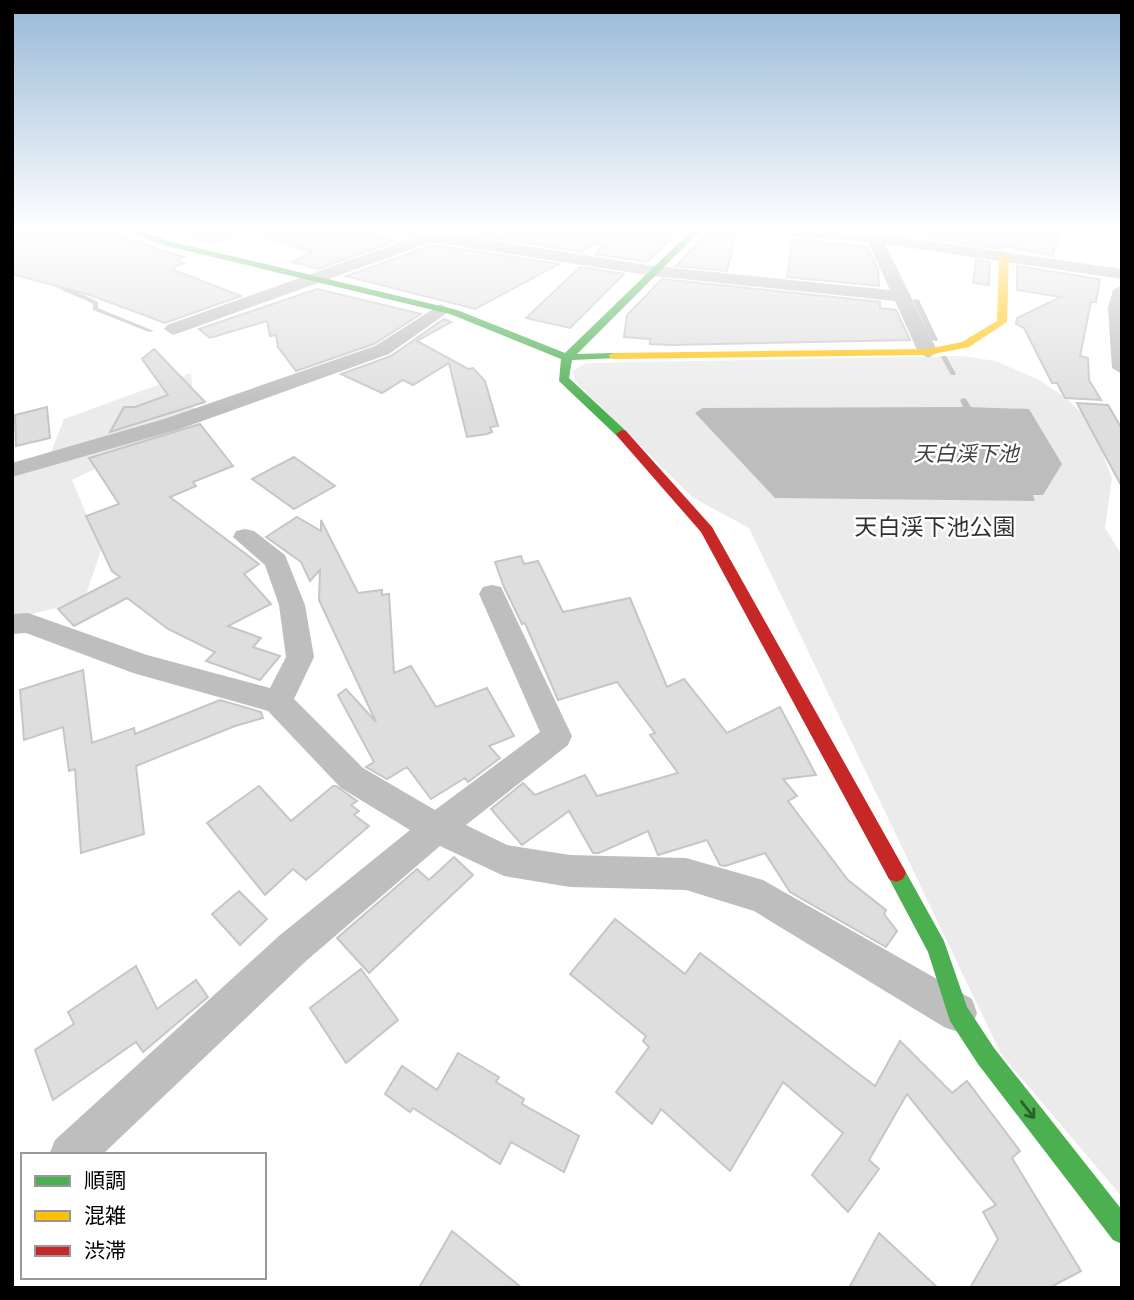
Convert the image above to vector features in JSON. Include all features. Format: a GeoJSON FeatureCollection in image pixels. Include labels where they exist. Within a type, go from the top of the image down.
{"type":"FeatureCollection","features":[{"type":"Feature","properties":{"kind":"street"},"geometry":{"type":"LineString","coordinates":[[173,329],[283,290]]}},
{"type":"Feature","properties":{"kind":"street"},"geometry":{"type":"LineString","coordinates":[[359,290],[441,309],[567,356],[928,352],[965,345],[1002,322],[999,290]]}},
{"type":"Feature","properties":{"kind":"street"},"geometry":{"type":"LineString","coordinates":[[635,290],[567,356],[563,379],[637,448],[707,530],[937,948],[958,1013],[986,1056],[1122,1231]]}},
{"type":"Feature","properties":{"kind":"street"},"geometry":{"type":"LineString","coordinates":[[838,290],[900,296]]}},
{"type":"Feature","properties":{"kind":"street"},"geometry":{"type":"LineString","coordinates":[[897,290],[928,352]]}},
{"type":"Feature","properties":{"kind":"street"},"geometry":{"type":"LineString","coordinates":[[1121,360],[1117,308],[1122,290]]}},
{"type":"Feature","properties":{"kind":"street"},"geometry":{"type":"LineString","coordinates":[[12,470],[172,424],[382,350],[441,309]]}},
{"type":"Feature","properties":{"kind":"street"},"geometry":{"type":"LineString","coordinates":[[245,537],[276,561],[292,605],[300,657],[278,702]]}},
{"type":"Feature","properties":{"kind":"street"},"geometry":{"type":"LineString","coordinates":[[72,1153],[293,948],[436,828],[557,736],[492,594]]}},
{"type":"Feature","properties":{"kind":"street"},"geometry":{"type":"LineString","coordinates":[[12,624],[28,623],[143,665],[278,702],[352,778],[436,828],[504,860],[570,871],[686,874],[763,897],[958,1013]]}},
{"type":"Feature","properties":{"kind":"green space","name":"天白渓下池公園"},"geometry":{"type":"Polygon","coordinates":[[[962,356],[996,361],[1039,380],[1066,398],[1091,422],[1112,478],[1105,528],[1122,555],[1122,1197],[1001,1054],[749,528],[692,497],[575,381],[573,371],[586,363],[962,356]]]}},
{"type":"Feature","properties":{"kind":"green space"},"geometry":{"type":"Polygon","coordinates":[[[191,373],[195,420],[72,480],[101,550],[84,601],[12,619],[12,465],[50,455],[64,419],[191,373]]]}},
{"type":"Feature","properties":{"kind":"water","name":"天白渓下池"},"geometry":{"type":"Polygon","coordinates":[[[703,408],[1029,409],[1062,464],[1043,495],[1033,495],[1035,501],[775,498],[695,413],[703,408]]]}},
{"type":"Feature","properties":{"kind":"building"},"geometry":{"type":"Polygon","coordinates":[[[70,290],[225,290],[241,296],[165,323],[70,290]]]}},
{"type":"Feature","properties":{"kind":"building"},"geometry":{"type":"Polygon","coordinates":[[[315,290],[421,314],[374,344],[296,371],[278,347],[276,335],[270,336],[267,321],[210,338],[199,329],[315,290]]]}},
{"type":"Feature","properties":{"kind":"building"},"geometry":{"type":"Polygon","coordinates":[[[399,290],[511,290],[475,309],[399,290]]]}},
{"type":"Feature","properties":{"kind":"building"},"geometry":{"type":"Polygon","coordinates":[[[556,290],[608,290],[570,328],[526,318],[556,290]]]}},
{"type":"Feature","properties":{"kind":"building"},"geometry":{"type":"Polygon","coordinates":[[[652,290],[763,290],[880,302],[880,308],[896,310],[910,340],[650,344],[650,339],[624,337],[627,315],[652,290]]]}},
{"type":"Feature","properties":{"kind":"building"},"geometry":{"type":"Polygon","coordinates":[[[1017,290],[1098,290],[1096,302],[1091,302],[1080,356],[1088,358],[1089,380],[1101,400],[1065,398],[1057,383],[1052,383],[1024,328],[1016,324],[1017,318],[1061,297],[1017,290]]]}},
{"type":"Feature","properties":{"kind":"building"},"geometry":{"type":"Polygon","coordinates":[[[444,319],[451,322],[417,341],[468,369],[473,368],[485,381],[498,426],[490,427],[492,432],[487,434],[467,437],[449,363],[413,385],[403,380],[382,393],[341,374],[391,356],[444,319]]]}},
{"type":"Feature","properties":{"kind":"building"},"geometry":{"type":"Polygon","coordinates":[[[154,349],[205,402],[110,432],[124,407],[135,407],[168,395],[142,359],[154,349]]]}},
{"type":"Feature","properties":{"kind":"building"},"geometry":{"type":"Polygon","coordinates":[[[1077,403],[1108,405],[1122,429],[1122,487],[1077,403]]]}},
{"type":"Feature","properties":{"kind":"building"},"geometry":{"type":"Polygon","coordinates":[[[47,407],[50,438],[16,446],[15,415],[47,407]]]}},
{"type":"Feature","properties":{"kind":"building"},"geometry":{"type":"Polygon","coordinates":[[[200,424],[233,466],[193,482],[196,486],[170,497],[259,564],[244,574],[271,604],[228,626],[261,638],[253,647],[280,656],[260,680],[206,661],[215,652],[168,629],[127,598],[74,626],[58,609],[120,577],[112,571],[86,516],[119,504],[89,458],[200,424]]]}},
{"type":"Feature","properties":{"kind":"building"},"geometry":{"type":"Polygon","coordinates":[[[294,457],[335,486],[294,509],[252,479],[294,457]]]}},
{"type":"Feature","properties":{"kind":"building"},"geometry":{"type":"Polygon","coordinates":[[[297,517],[321,531],[321,520],[358,593],[382,590],[382,595],[389,594],[394,673],[411,666],[436,707],[487,688],[514,736],[489,746],[500,758],[468,782],[465,778],[431,799],[407,767],[387,779],[366,767],[374,762],[338,695],[346,689],[376,722],[319,600],[320,570],[310,581],[301,562],[266,537],[297,517]]]}},
{"type":"Feature","properties":{"kind":"building"},"geometry":{"type":"Polygon","coordinates":[[[521,556],[524,564],[538,561],[563,612],[630,598],[667,687],[684,679],[727,733],[780,707],[816,775],[783,779],[797,796],[788,801],[848,880],[886,910],[884,914],[897,931],[886,947],[790,892],[765,853],[725,866],[720,865],[707,840],[658,855],[648,831],[599,853],[593,853],[569,811],[522,845],[491,809],[523,783],[535,795],[585,775],[597,796],[678,773],[650,735],[655,733],[617,682],[558,700],[525,623],[522,624],[504,587],[495,562],[521,556]]]}},
{"type":"Feature","properties":{"kind":"building"},"geometry":{"type":"Polygon","coordinates":[[[83,670],[92,743],[134,728],[135,734],[220,700],[261,712],[263,718],[235,726],[136,766],[144,834],[81,853],[75,769],[69,771],[63,727],[24,740],[20,690],[83,670]]]}},
{"type":"Feature","properties":{"kind":"building"},"geometry":{"type":"Polygon","coordinates":[[[259,786],[291,821],[336,786],[357,801],[351,805],[359,811],[354,815],[369,826],[306,880],[293,869],[265,895],[207,823],[259,786]]]}},
{"type":"Feature","properties":{"kind":"building"},"geometry":{"type":"Polygon","coordinates":[[[454,857],[473,875],[369,973],[337,938],[417,869],[429,880],[454,857]]]}},
{"type":"Feature","properties":{"kind":"building"},"geometry":{"type":"Polygon","coordinates":[[[239,891],[267,919],[240,945],[212,914],[239,891]]]}},
{"type":"Feature","properties":{"kind":"building"},"geometry":{"type":"Polygon","coordinates":[[[615,919],[685,974],[700,953],[875,1086],[900,1041],[952,1093],[967,1081],[1020,1151],[1012,1158],[1081,1271],[1049,1288],[970,1288],[998,1239],[983,1212],[996,1205],[907,1094],[869,1160],[879,1169],[848,1212],[812,1175],[843,1133],[783,1082],[730,1171],[661,1109],[652,1124],[616,1092],[649,1047],[643,1041],[646,1036],[570,974],[615,919]]]}},
{"type":"Feature","properties":{"kind":"building"},"geometry":{"type":"Polygon","coordinates":[[[136,966],[157,1009],[196,980],[208,997],[143,1052],[136,1042],[53,1100],[35,1050],[74,1024],[68,1012],[136,966]]]}},
{"type":"Feature","properties":{"kind":"building"},"geometry":{"type":"Polygon","coordinates":[[[361,969],[398,1020],[346,1063],[310,1008],[361,969]]]}},
{"type":"Feature","properties":{"kind":"building"},"geometry":{"type":"Polygon","coordinates":[[[458,1053],[499,1077],[496,1082],[524,1099],[522,1104],[579,1136],[564,1172],[511,1142],[500,1164],[413,1108],[410,1112],[385,1094],[402,1066],[437,1090],[458,1053]]]}},
{"type":"Feature","properties":{"kind":"building"},"geometry":{"type":"Polygon","coordinates":[[[452,1231],[522,1288],[419,1288],[452,1231]]]}},
{"type":"Feature","properties":{"kind":"building"},"geometry":{"type":"Polygon","coordinates":[[[879,1233],[938,1288],[849,1288],[879,1233]]]}},
{"type":"Feature","properties":{"kind":"waterway"},"geometry":{"type":"LineString","coordinates":[[63,290],[96,303],[95,309],[151,331]]}},
{"type":"Feature","properties":{"kind":"waterway"},"geometry":{"type":"LineString","coordinates":[[916,300],[935,340]]}},
{"type":"Feature","properties":{"kind":"waterway"},"geometry":{"type":"LineString","coordinates":[[944,357],[953,374]]}},
{"type":"Feature","properties":{"kind":"waterway"},"geometry":{"type":"LineString","coordinates":[[964,400],[967,407]]}},
{"type":"Feature","properties":{"kind":"traffic: fast"},"geometry":{"type":"LineString","coordinates":[[360,290],[453,312],[567,357],[613,356]]}},
{"type":"Feature","properties":{"kind":"traffic: fast"},"geometry":{"type":"LineString","coordinates":[[622,434],[563,379],[567,357],[636,290]]}},
{"type":"Feature","properties":{"kind":"traffic: fast"},"geometry":{"type":"LineString","coordinates":[[896,873],[937,948],[958,1013],[986,1056],[1122,1231]]}},
{"type":"Feature","properties":{"kind":"traffic: slow"},"geometry":{"type":"LineString","coordinates":[[613,356],[928,352],[965,345],[1002,322],[1003,290]]}},
{"type":"Feature","properties":{"kind":"traffic: jam"},"geometry":{"type":"LineString","coordinates":[[622,434],[707,530],[896,873]]}}]}
